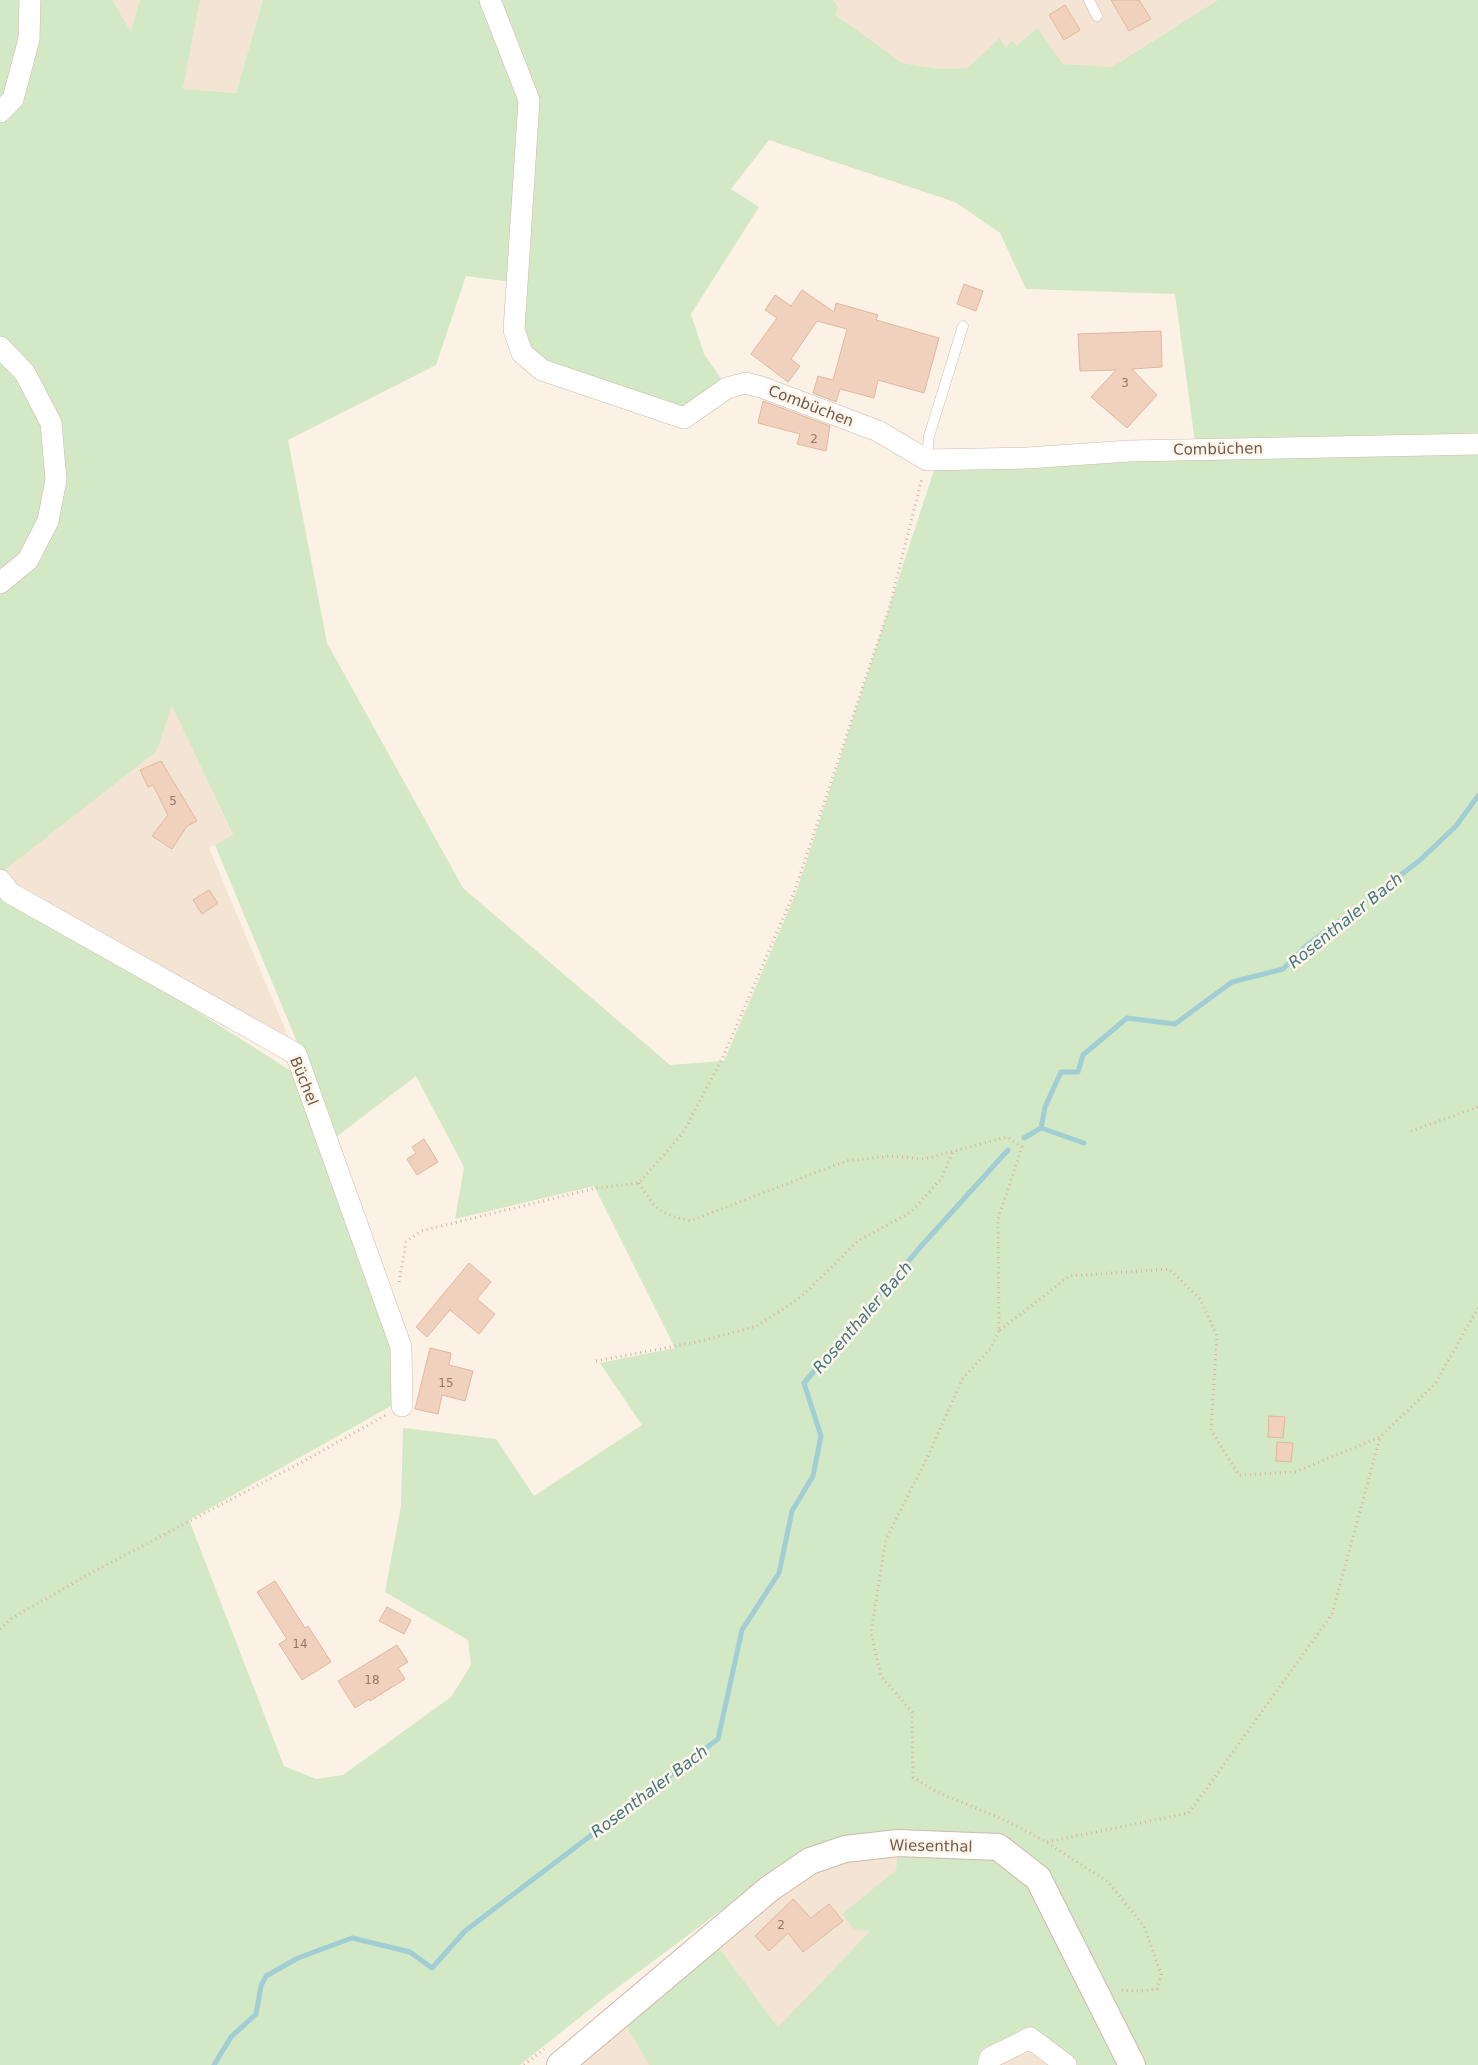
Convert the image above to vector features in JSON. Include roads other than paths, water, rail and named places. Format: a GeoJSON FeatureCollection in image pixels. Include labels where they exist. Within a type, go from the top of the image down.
{"type":"FeatureCollection","features":[{"type":"Feature","properties":{"kind":"street"},"geometry":{"type":"LineString","coordinates":[[0,112],[13,99],[29,39],[30,0]]}},
{"type":"Feature","properties":{"kind":"street","name":"Combüchen"},"geometry":{"type":"LineString","coordinates":[[490,0],[529,100],[514,330],[522,353],[542,370],[684,418],[726,388],[745,383],[761,387],[878,432],[927,460],[1027,458],[1129,450],[1478,444]]}},
{"type":"Feature","properties":{"kind":"street"},"geometry":{"type":"LineString","coordinates":[[0,347],[25,372],[51,423],[56,480],[48,522],[28,560],[0,583]]}},
{"type":"Feature","properties":{"kind":"street","name":"Büchel"},"geometry":{"type":"LineString","coordinates":[[0,880],[10,893],[296,1054],[401,1347],[402,1406]]}},
{"type":"Feature","properties":{"kind":"street","name":"Wiesenthal"},"geometry":{"type":"LineString","coordinates":[[560,2065],[770,1889],[810,1861],[845,1849],[898,1843],[998,1848],[1038,1878],[1132,2065]]}},
{"type":"Feature","properties":{"kind":"street"},"geometry":{"type":"LineString","coordinates":[[988,2065],[990,2058],[1030,2038],[1066,2065]]}},
{"type":"Feature","properties":{"kind":"lane"},"geometry":{"type":"LineString","coordinates":[[1089,0],[1097,16]]}},
{"type":"Feature","properties":{"kind":"lane"},"geometry":{"type":"LineString","coordinates":[[927,460],[929,436],[964,326]]}},
{"type":"Feature","properties":{"kind":"waterway","name":"Rosenthaler Bach"},"geometry":{"type":"LineString","coordinates":[[1024,1138],[1041,1128],[1045,1107],[1061,1072],[1078,1072],[1083,1055],[1127,1018],[1175,1024],[1232,982],[1283,969],[1306,946],[1419,861],[1456,826],[1478,796]]}},
{"type":"Feature","properties":{"kind":"waterway"},"geometry":{"type":"LineString","coordinates":[[1041,1128],[1084,1143]]}},
{"type":"Feature","properties":{"kind":"waterway","name":"Rosenthaler Bach"},"geometry":{"type":"LineString","coordinates":[[214,2065],[231,2037],[256,2014],[261,1986],[266,1976],[298,1958],[352,1938],[410,1952],[432,1968],[465,1931],[718,1739],[742,1630],[779,1573],[792,1511],[813,1476],[821,1436],[804,1383],[923,1244],[1008,1150]]}}]}
